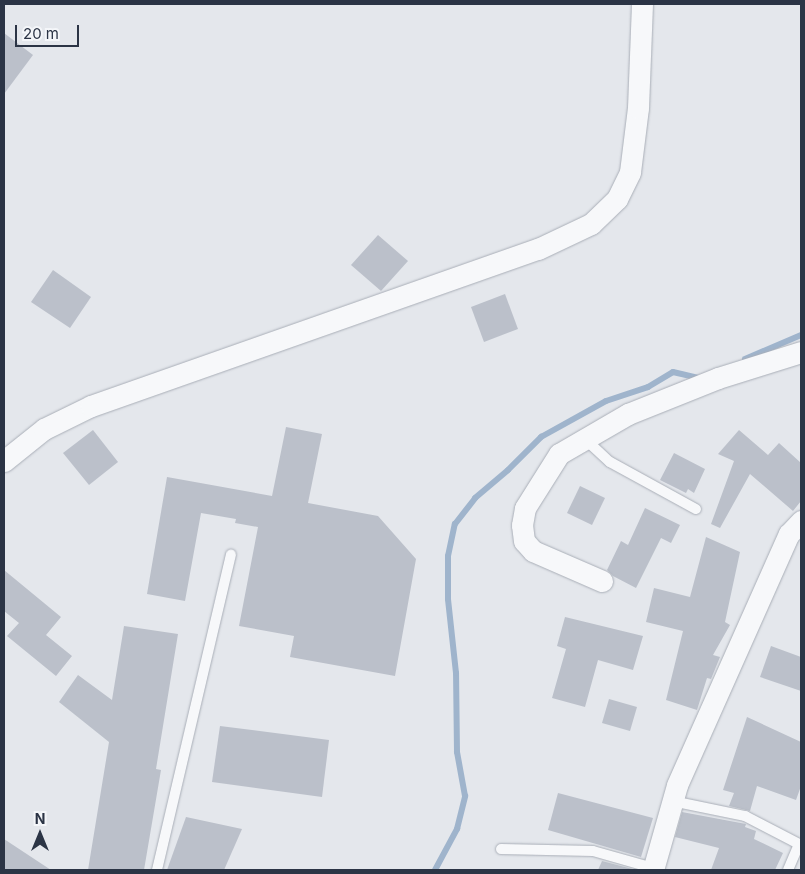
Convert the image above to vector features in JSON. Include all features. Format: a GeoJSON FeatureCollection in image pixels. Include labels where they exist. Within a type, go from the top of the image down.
{"type":"FeatureCollection","features":[{"type":"Feature","properties":{"kind":"street"},"geometry":{"type":"LineString","coordinates":[[4,461],[44,429],[91,406],[538,249],[591,224],[617,200],[630,172],[638,108],[642,4]]}},
{"type":"Feature","properties":{"kind":"street"},"geometry":{"type":"LineString","coordinates":[[602,581],[533,550],[524,541],[522,525],[525,508],[559,454],[628,414],[682,392],[801,352]]}},
{"type":"Feature","properties":{"kind":"street"},"geometry":{"type":"LineString","coordinates":[[653,869],[672,801],[789,534],[801,521]]}},
{"type":"Feature","properties":{"kind":"lane"},"geometry":{"type":"LineString","coordinates":[[585,439],[610,462],[696,510]]}},
{"type":"Feature","properties":{"kind":"lane"},"geometry":{"type":"LineString","coordinates":[[157,870],[232,555]]}},
{"type":"Feature","properties":{"kind":"lane"},"geometry":{"type":"LineString","coordinates":[[672,801],[745,816],[800,845],[788,870]]}},
{"type":"Feature","properties":{"kind":"lane"},"geometry":{"type":"LineString","coordinates":[[501,849],[593,851],[653,869]]}},
{"type":"Feature","properties":{"kind":"building"},"geometry":{"type":"Polygon","coordinates":[[[4,33],[33,55],[4,94],[4,33]]]}},
{"type":"Feature","properties":{"kind":"building"},"geometry":{"type":"Polygon","coordinates":[[[378,235],[408,261],[381,291],[351,265],[378,235]]]}},
{"type":"Feature","properties":{"kind":"building"},"geometry":{"type":"Polygon","coordinates":[[[53,270],[91,297],[70,328],[31,302],[53,270]]]}},
{"type":"Feature","properties":{"kind":"building"},"geometry":{"type":"Polygon","coordinates":[[[505,294],[518,329],[484,342],[471,307],[505,294]]]}},
{"type":"Feature","properties":{"kind":"building"},"geometry":{"type":"Polygon","coordinates":[[[286,427],[322,434],[308,503],[378,516],[416,559],[395,676],[290,657],[294,636],[239,626],[258,527],[235,523],[236,519],[201,513],[185,601],[147,594],[167,477],[272,496],[286,427]]]}},
{"type":"Feature","properties":{"kind":"building"},"geometry":{"type":"Polygon","coordinates":[[[93,430],[118,462],[89,485],[63,453],[93,430]]]}},
{"type":"Feature","properties":{"kind":"building"},"geometry":{"type":"Polygon","coordinates":[[[739,430],[768,455],[779,443],[801,463],[801,501],[793,511],[750,474],[720,528],[711,524],[734,461],[718,454],[739,430]]]}},
{"type":"Feature","properties":{"kind":"building"},"geometry":{"type":"Polygon","coordinates":[[[674,453],[705,469],[694,493],[688,489],[686,493],[660,480],[674,453]]]}},
{"type":"Feature","properties":{"kind":"building"},"geometry":{"type":"Polygon","coordinates":[[[580,486],[605,498],[592,525],[567,513],[580,486]]]}},
{"type":"Feature","properties":{"kind":"building"},"geometry":{"type":"Polygon","coordinates":[[[645,508],[680,525],[671,543],[661,538],[636,588],[613,576],[607,570],[621,541],[628,545],[645,508]]]}},
{"type":"Feature","properties":{"kind":"building"},"geometry":{"type":"Polygon","coordinates":[[[706,537],[740,552],[725,622],[730,625],[713,655],[720,657],[711,679],[707,678],[697,710],[666,700],[683,631],[646,622],[654,588],[690,597],[706,537]]]}},
{"type":"Feature","properties":{"kind":"building"},"geometry":{"type":"Polygon","coordinates":[[[4,570],[61,617],[46,635],[72,656],[56,676],[7,636],[19,623],[4,611],[4,570]]]}},
{"type":"Feature","properties":{"kind":"building"},"geometry":{"type":"Polygon","coordinates":[[[565,617],[643,636],[633,670],[598,660],[585,707],[552,698],[566,649],[557,646],[565,617]]]}},
{"type":"Feature","properties":{"kind":"building"},"geometry":{"type":"Polygon","coordinates":[[[124,626],[178,634],[156,769],[161,770],[144,870],[88,870],[109,742],[59,702],[78,675],[112,700],[124,626]]]}},
{"type":"Feature","properties":{"kind":"building"},"geometry":{"type":"Polygon","coordinates":[[[771,646],[801,657],[801,691],[760,677],[771,646]]]}},
{"type":"Feature","properties":{"kind":"building"},"geometry":{"type":"Polygon","coordinates":[[[609,699],[637,707],[630,731],[602,723],[609,699]]]}},
{"type":"Feature","properties":{"kind":"building"},"geometry":{"type":"Polygon","coordinates":[[[747,717],[801,742],[801,786],[796,800],[757,786],[750,811],[729,806],[734,793],[723,790],[747,717]]]}},
{"type":"Feature","properties":{"kind":"building"},"geometry":{"type":"Polygon","coordinates":[[[220,726],[329,740],[322,797],[212,782],[220,726]]]}},
{"type":"Feature","properties":{"kind":"building"},"geometry":{"type":"Polygon","coordinates":[[[558,793],[653,818],[641,857],[548,830],[558,793]]]}},
{"type":"Feature","properties":{"kind":"building"},"geometry":{"type":"Polygon","coordinates":[[[682,812],[746,824],[745,827],[756,831],[754,839],[783,853],[775,870],[711,870],[719,848],[675,837],[682,812]]]}},
{"type":"Feature","properties":{"kind":"building"},"geometry":{"type":"Polygon","coordinates":[[[186,817],[242,829],[224,870],[167,870],[186,817]]]}},
{"type":"Feature","properties":{"kind":"building"},"geometry":{"type":"Polygon","coordinates":[[[4,839],[51,870],[4,870],[4,839]]]}},
{"type":"Feature","properties":{"kind":"building"},"geometry":{"type":"Polygon","coordinates":[[[602,861],[636,870],[598,870],[602,861]]]}},
{"type":"Feature","properties":{"kind":"waterway"},"geometry":{"type":"LineString","coordinates":[[745,359],[801,335]]}},
{"type":"Feature","properties":{"kind":"waterway"},"geometry":{"type":"LineString","coordinates":[[435,870],[457,829],[465,796],[457,752],[456,673],[448,599],[448,556],[455,524],[475,498],[508,470],[541,437],[606,401],[648,387],[673,372],[699,378]]}}]}
